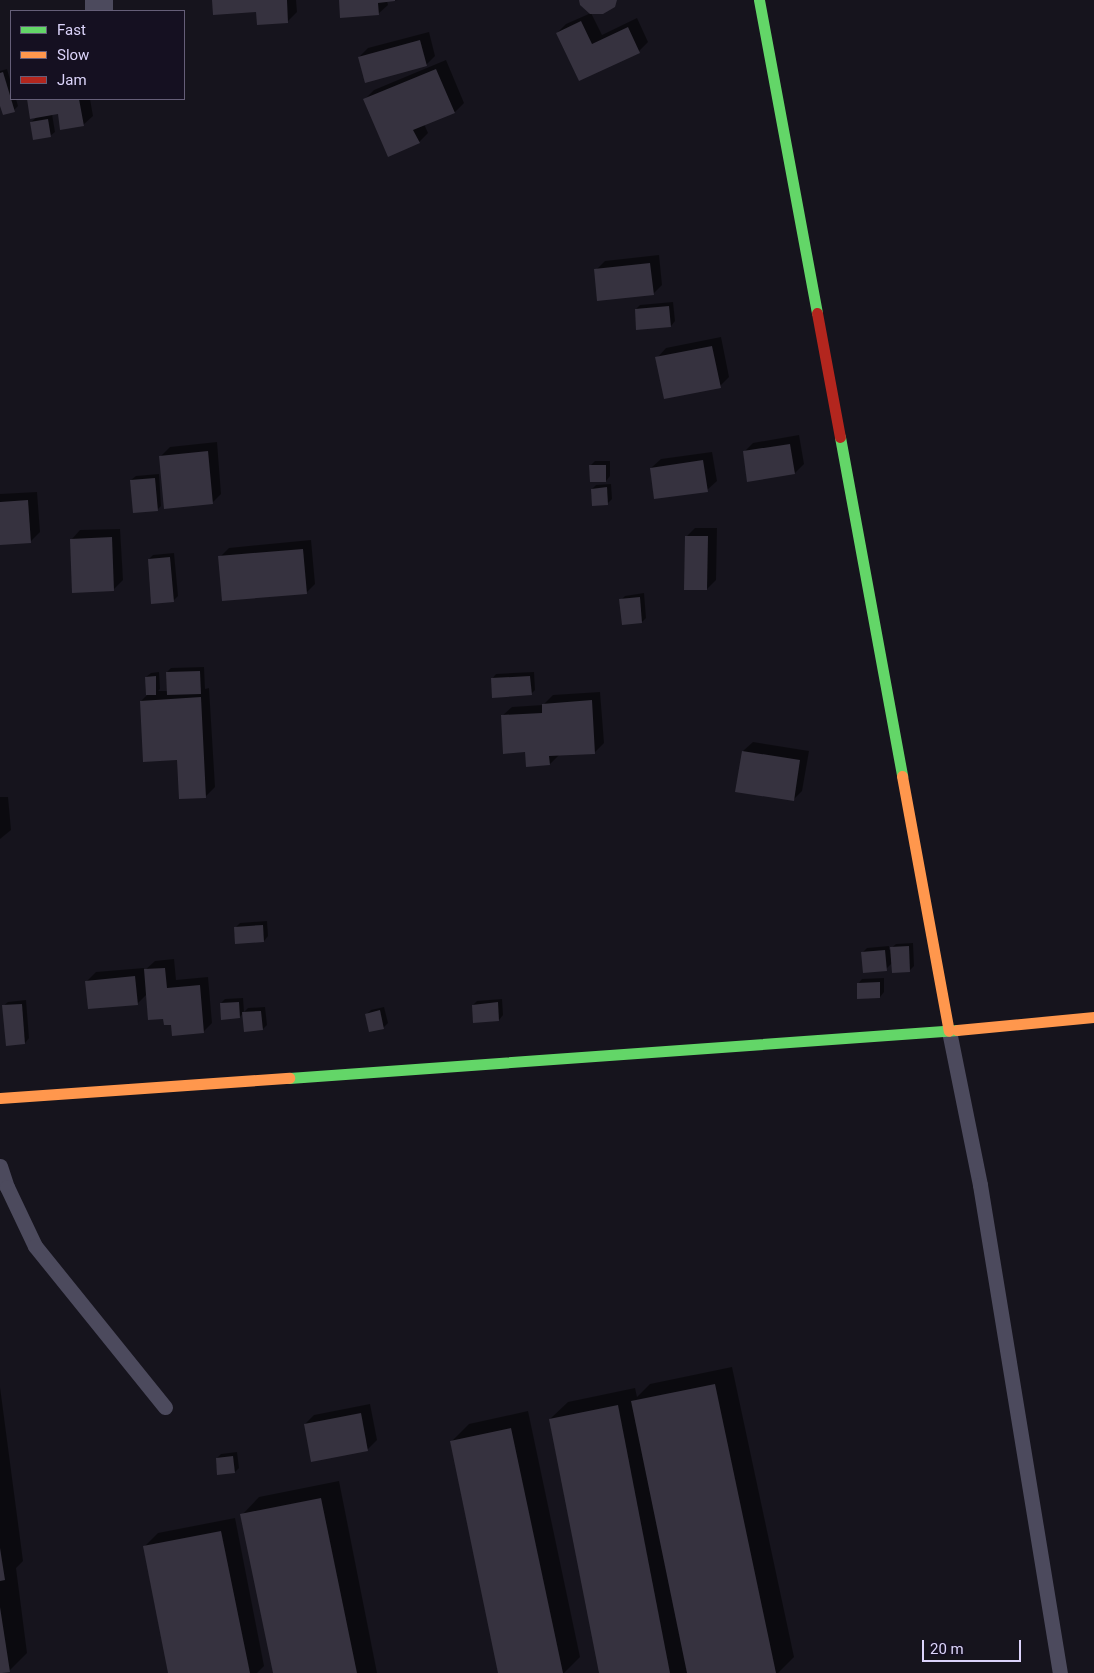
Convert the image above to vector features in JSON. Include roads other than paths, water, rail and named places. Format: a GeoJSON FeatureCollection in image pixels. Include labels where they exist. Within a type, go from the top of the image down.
{"type":"FeatureCollection","features":[{"type":"Feature","properties":{"kind":"main road"},"geometry":{"type":"LineString","coordinates":[[759,0],[949,1031]]}},
{"type":"Feature","properties":{"kind":"main road"},"geometry":{"type":"LineString","coordinates":[[0,1098],[949,1031],[1094,1018]]}},
{"type":"Feature","properties":{"kind":"lane"},"geometry":{"type":"LineString","coordinates":[[949,1031],[980,1185],[1060,1673]]}},
{"type":"Feature","properties":{"kind":"lane"},"geometry":{"type":"LineString","coordinates":[[0,1166],[6,1187],[35,1246],[165,1406]]}}]}
